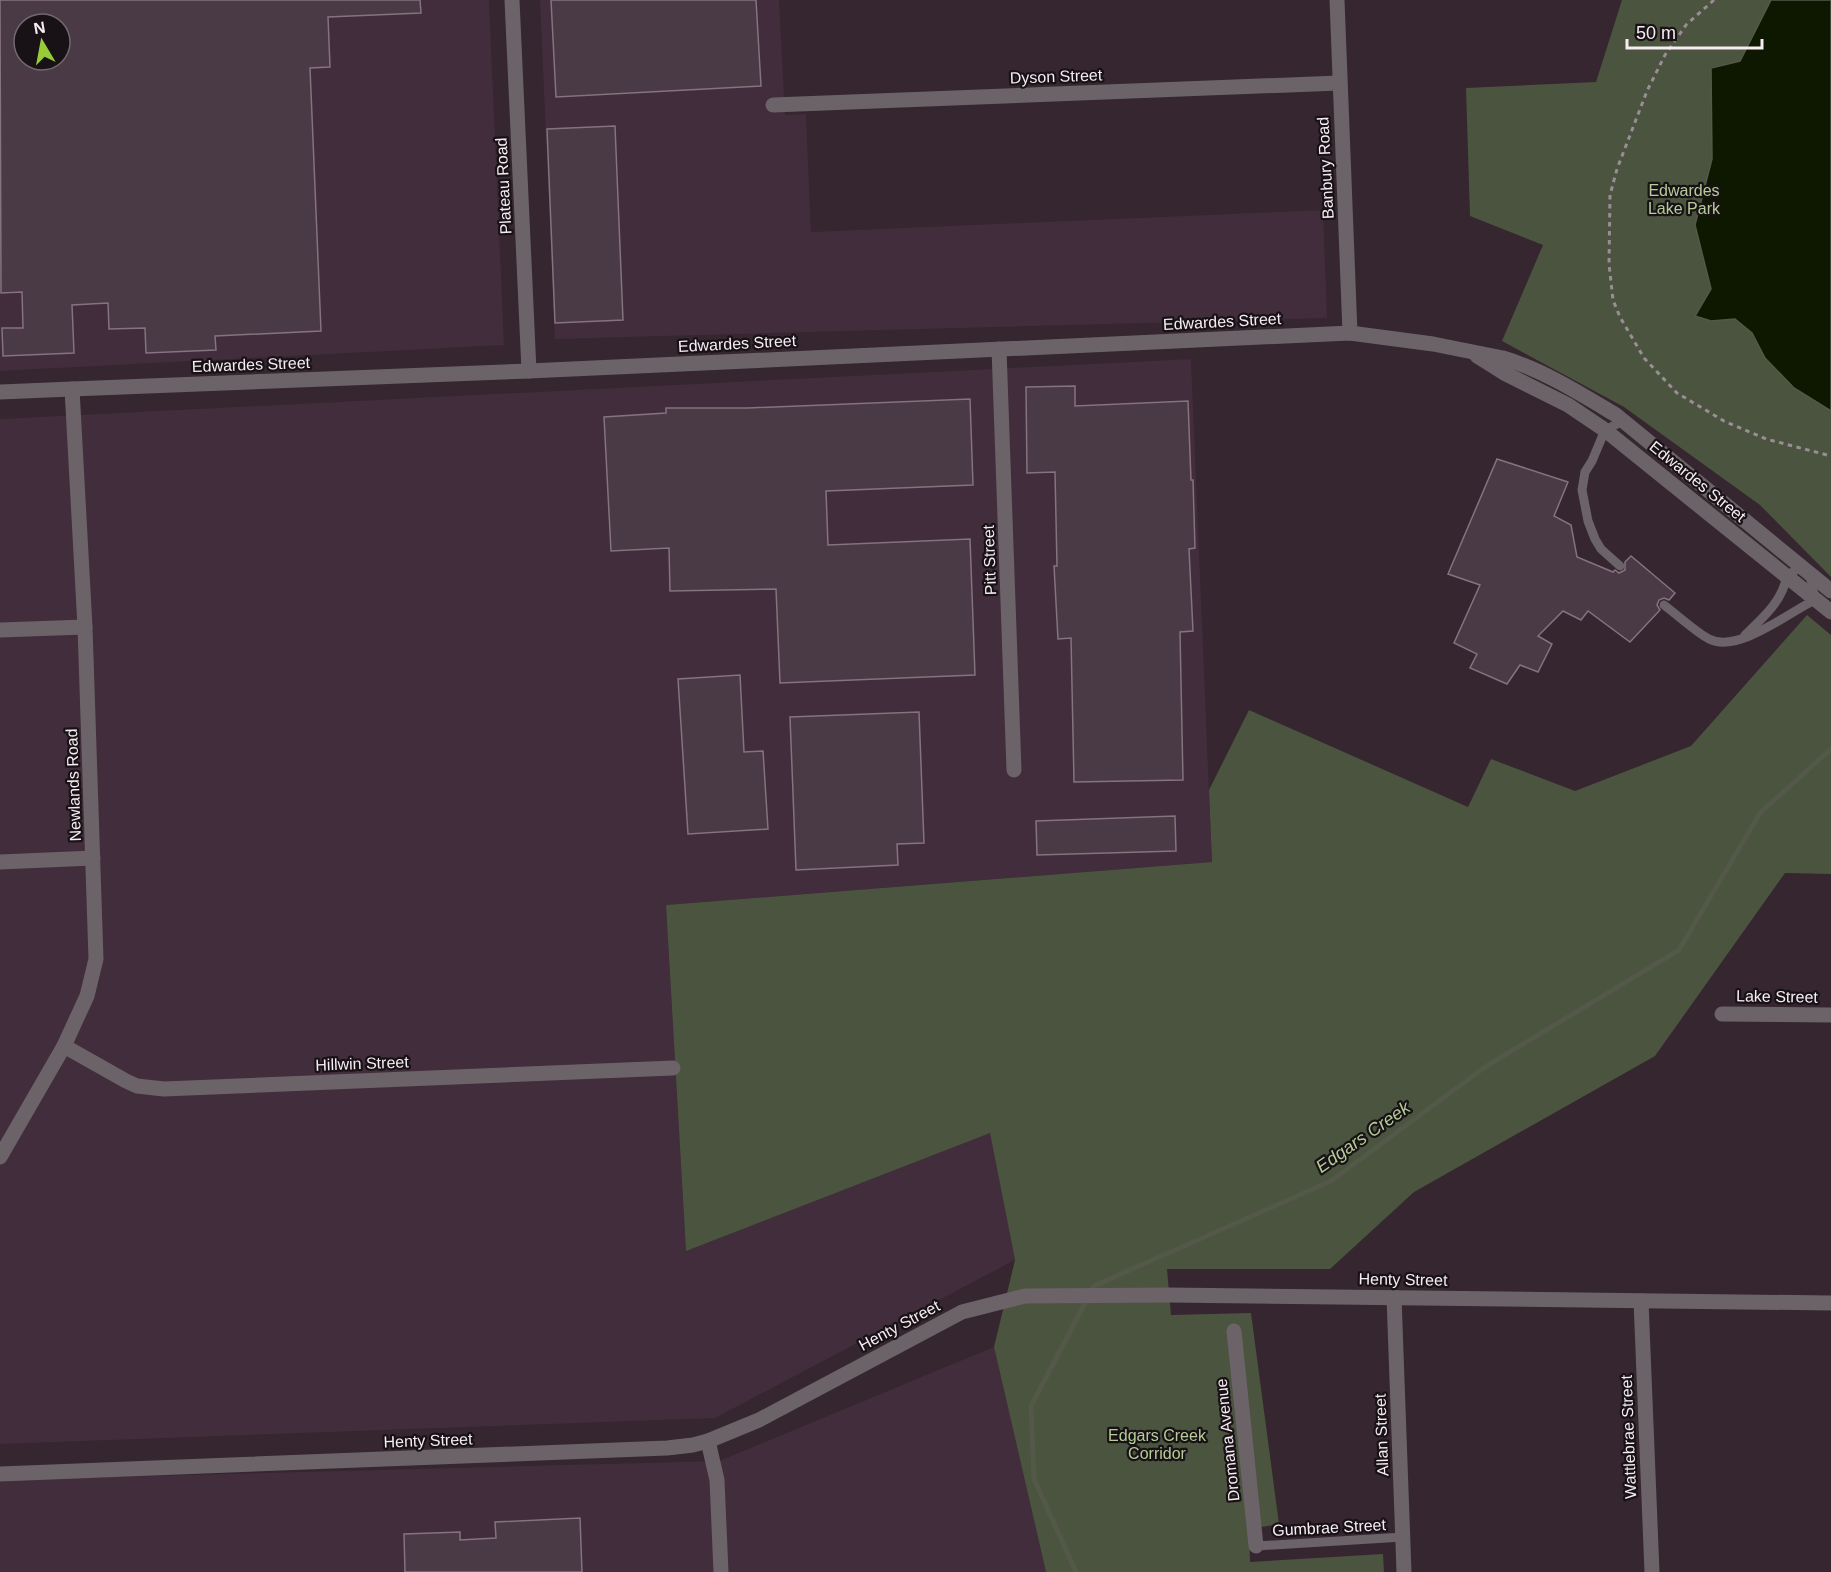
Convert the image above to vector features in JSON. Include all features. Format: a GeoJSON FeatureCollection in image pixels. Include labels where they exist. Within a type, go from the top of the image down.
{"type":"FeatureCollection","features":[{"type":"Feature","properties":{"kind":"street","name":"Plateau Road"},"geometry":{"type":"LineString","coordinates":[[512,0],[529,371]]}},
{"type":"Feature","properties":{"kind":"street","name":"Banbury Road"},"geometry":{"type":"LineString","coordinates":[[1337,0],[1350,333]]}},
{"type":"Feature","properties":{"kind":"street","name":"Dyson Street"},"geometry":{"type":"LineString","coordinates":[[773,105],[1340,83]]}},
{"type":"Feature","properties":{"kind":"street","name":"Edwardes Street"},"geometry":{"type":"LineString","coordinates":[[0,392],[529,371],[1350,333],[1376,335],[1503,358],[1519,363],[1588,398],[1623,421],[1831,591]]}},
{"type":"Feature","properties":{"kind":"street","name":"Pitt Street"},"geometry":{"type":"LineString","coordinates":[[999,349],[1014,770]]}},
{"type":"Feature","properties":{"kind":"street","name":"Edwardes Street"},"geometry":{"type":"LineString","coordinates":[[1474,353],[1504,373],[1568,405],[1605,430],[1831,612]]}},
{"type":"Feature","properties":{"kind":"street","name":"Newlands Road"},"geometry":{"type":"LineString","coordinates":[[0,1157],[64,1046],[87,996],[96,959],[85,627],[72,389]]}},
{"type":"Feature","properties":{"kind":"street"},"geometry":{"type":"LineString","coordinates":[[0,630],[85,627]]}},
{"type":"Feature","properties":{"kind":"street"},"geometry":{"type":"LineString","coordinates":[[0,862],[93,858]]}},
{"type":"Feature","properties":{"kind":"street","name":"Lake Street"},"geometry":{"type":"LineString","coordinates":[[1722,1014],[1831,1015]]}},
{"type":"Feature","properties":{"kind":"street","name":"Hillwin Street"},"geometry":{"type":"LineString","coordinates":[[64,1046],[132,1084],[164,1089],[673,1068]]}},
{"type":"Feature","properties":{"kind":"street","name":"Henty Street"},"geometry":{"type":"LineString","coordinates":[[0,1473],[667,1448],[693,1445],[759,1420],[962,1312],[1025,1296],[1169,1295],[1831,1303]]}},
{"type":"Feature","properties":{"kind":"street","name":"Allan Street"},"geometry":{"type":"LineString","coordinates":[[1394,1297],[1404,1572]]}},
{"type":"Feature","properties":{"kind":"street","name":"Wattlebrae Street"},"geometry":{"type":"LineString","coordinates":[[1641,1301],[1652,1572]]}},
{"type":"Feature","properties":{"kind":"street","name":"Dromana Avenue"},"geometry":{"type":"LineString","coordinates":[[1234,1331],[1256,1546]]}},
{"type":"Feature","properties":{"kind":"street"},"geometry":{"type":"LineString","coordinates":[[708,1441],[717,1480],[721,1572]]}},
{"type":"Feature","properties":{"kind":"lane"},"geometry":{"type":"LineString","coordinates":[[1620,566],[1601,549],[1588,521],[1582,490],[1585,472],[1605,430],[1623,421]]}},
{"type":"Feature","properties":{"kind":"lane"},"geometry":{"type":"LineString","coordinates":[[1664,605],[1709,639],[1719,642],[1739,640],[1815,600],[1805,571],[1787,576],[1782,594],[1763,617],[1739,640]]}},
{"type":"Feature","properties":{"kind":"lane","name":"Gumbrae Street"},"geometry":{"type":"LineString","coordinates":[[1256,1546],[1403,1538]]}},
{"type":"Feature","properties":{"kind":"path"},"geometry":{"type":"LineString","coordinates":[[1714,0],[1686,25],[1665,55],[1647,91],[1617,169],[1610,195],[1610,264],[1613,300],[1620,317],[1644,358],[1677,393],[1724,421],[1766,439],[1831,456]]}},
{"type":"Feature","properties":{"kind":"shaded area"},"geometry":{"type":"Polygon","coordinates":[[[0,0],[489,0],[504,345],[0,371],[0,0]]]}},
{"type":"Feature","properties":{"kind":"shaded area"},"geometry":{"type":"Polygon","coordinates":[[[540,0],[779,0],[785,115],[806,114],[811,232],[1323,210],[1327,318],[555,339],[540,0]]]}},
{"type":"Feature","properties":{"kind":"shaded area"},"geometry":{"type":"Polygon","coordinates":[[[1771,0],[1831,0],[1831,411],[1794,388],[1765,358],[1752,333],[1735,319],[1711,321],[1695,316],[1711,289],[1695,225],[1712,159],[1711,68],[1740,61],[1771,0]]]}},
{"type":"Feature","properties":{"kind":"shaded area"},"geometry":{"type":"Polygon","coordinates":[[[1191,359],[1212,862],[666,905],[686,1250],[990,1132],[1015,1260],[715,1418],[0,1444],[0,419],[1191,359]]]}},
{"type":"Feature","properties":{"kind":"shaded area"},"geometry":{"type":"Polygon","coordinates":[[[994,1347],[1046,1572],[0,1572],[0,1480],[719,1461],[994,1347]]]}},
{"type":"Feature","properties":{"kind":"green space","name":"Edwardes Lake Park"},"geometry":{"type":"Polygon","coordinates":[[[1622,0],[1831,0],[1831,577],[1760,505],[1624,407],[1502,341],[1543,245],[1470,216],[1466,88],[1596,82],[1622,0]]]}},
{"type":"Feature","properties":{"kind":"green space","name":"Edgars Creek Corridor"},"geometry":{"type":"Polygon","coordinates":[[[1807,615],[1831,635],[1831,874],[1785,873],[1655,1056],[1414,1192],[1330,1269],[1167,1269],[1171,1315],[1251,1313],[1279,1524],[1249,1529],[1250,1562],[1383,1554],[1384,1572],[1046,1572],[994,1347],[1015,1260],[990,1133],[686,1251],[666,905],[1212,862],[1209,790],[1249,710],[1468,807],[1491,759],[1575,791],[1691,746],[1807,615]]]}},
{"type":"Feature","properties":{"kind":"building"},"geometry":{"type":"Polygon","coordinates":[[[0,0],[420,0],[421,13],[328,17],[330,67],[310,68],[321,331],[215,336],[216,350],[146,353],[145,328],[109,329],[108,303],[72,305],[74,353],[3,356],[2,328],[23,328],[22,292],[1,293],[0,0]]]}},
{"type":"Feature","properties":{"kind":"building"},"geometry":{"type":"Polygon","coordinates":[[[551,0],[756,0],[761,86],[556,97],[551,0]]]}},
{"type":"Feature","properties":{"kind":"building"},"geometry":{"type":"Polygon","coordinates":[[[615,126],[623,320],[555,323],[547,129],[615,126]]]}},
{"type":"Feature","properties":{"kind":"building"},"geometry":{"type":"Polygon","coordinates":[[[1075,386],[1075,406],[1188,401],[1195,548],[1189,549],[1193,631],[1180,632],[1183,780],[1074,782],[1071,638],[1058,639],[1054,566],[1057,566],[1055,472],[1027,473],[1026,387],[1075,386]]]}},
{"type":"Feature","properties":{"kind":"building"},"geometry":{"type":"Polygon","coordinates":[[[970,399],[973,485],[826,491],[828,545],[970,539],[975,675],[780,683],[776,589],[670,591],[669,548],[611,551],[604,417],[666,413],[666,408],[748,408],[970,399]]]}},
{"type":"Feature","properties":{"kind":"building"},"geometry":{"type":"Polygon","coordinates":[[[1497,459],[1568,482],[1554,516],[1571,525],[1577,557],[1619,573],[1625,570],[1625,562],[1631,556],[1675,593],[1669,600],[1664,598],[1659,600],[1657,605],[1660,610],[1630,642],[1588,611],[1581,620],[1563,611],[1538,636],[1552,644],[1538,672],[1520,665],[1507,684],[1470,668],[1477,654],[1454,643],[1480,585],[1448,574],[1497,459]]]}},
{"type":"Feature","properties":{"kind":"building"},"geometry":{"type":"Polygon","coordinates":[[[740,675],[744,752],[763,751],[768,829],[688,834],[678,679],[740,675]]]}},
{"type":"Feature","properties":{"kind":"building"},"geometry":{"type":"Polygon","coordinates":[[[919,712],[924,843],[897,844],[898,865],[796,870],[790,717],[919,712]]]}},
{"type":"Feature","properties":{"kind":"building"},"geometry":{"type":"Polygon","coordinates":[[[1175,816],[1176,851],[1037,855],[1036,821],[1175,816]]]}},
{"type":"Feature","properties":{"kind":"building"},"geometry":{"type":"Polygon","coordinates":[[[580,1518],[582,1572],[405,1572],[404,1534],[460,1532],[460,1540],[496,1538],[495,1522],[580,1518]]]}},
{"type":"Feature","properties":{"kind":"waterway","name":"Edgars Creek"},"geometry":{"type":"LineString","coordinates":[[1076,1572],[1034,1479],[1031,1406],[1094,1286],[1331,1181],[1485,1067],[1679,950],[1760,813],[1831,749]]}}]}
